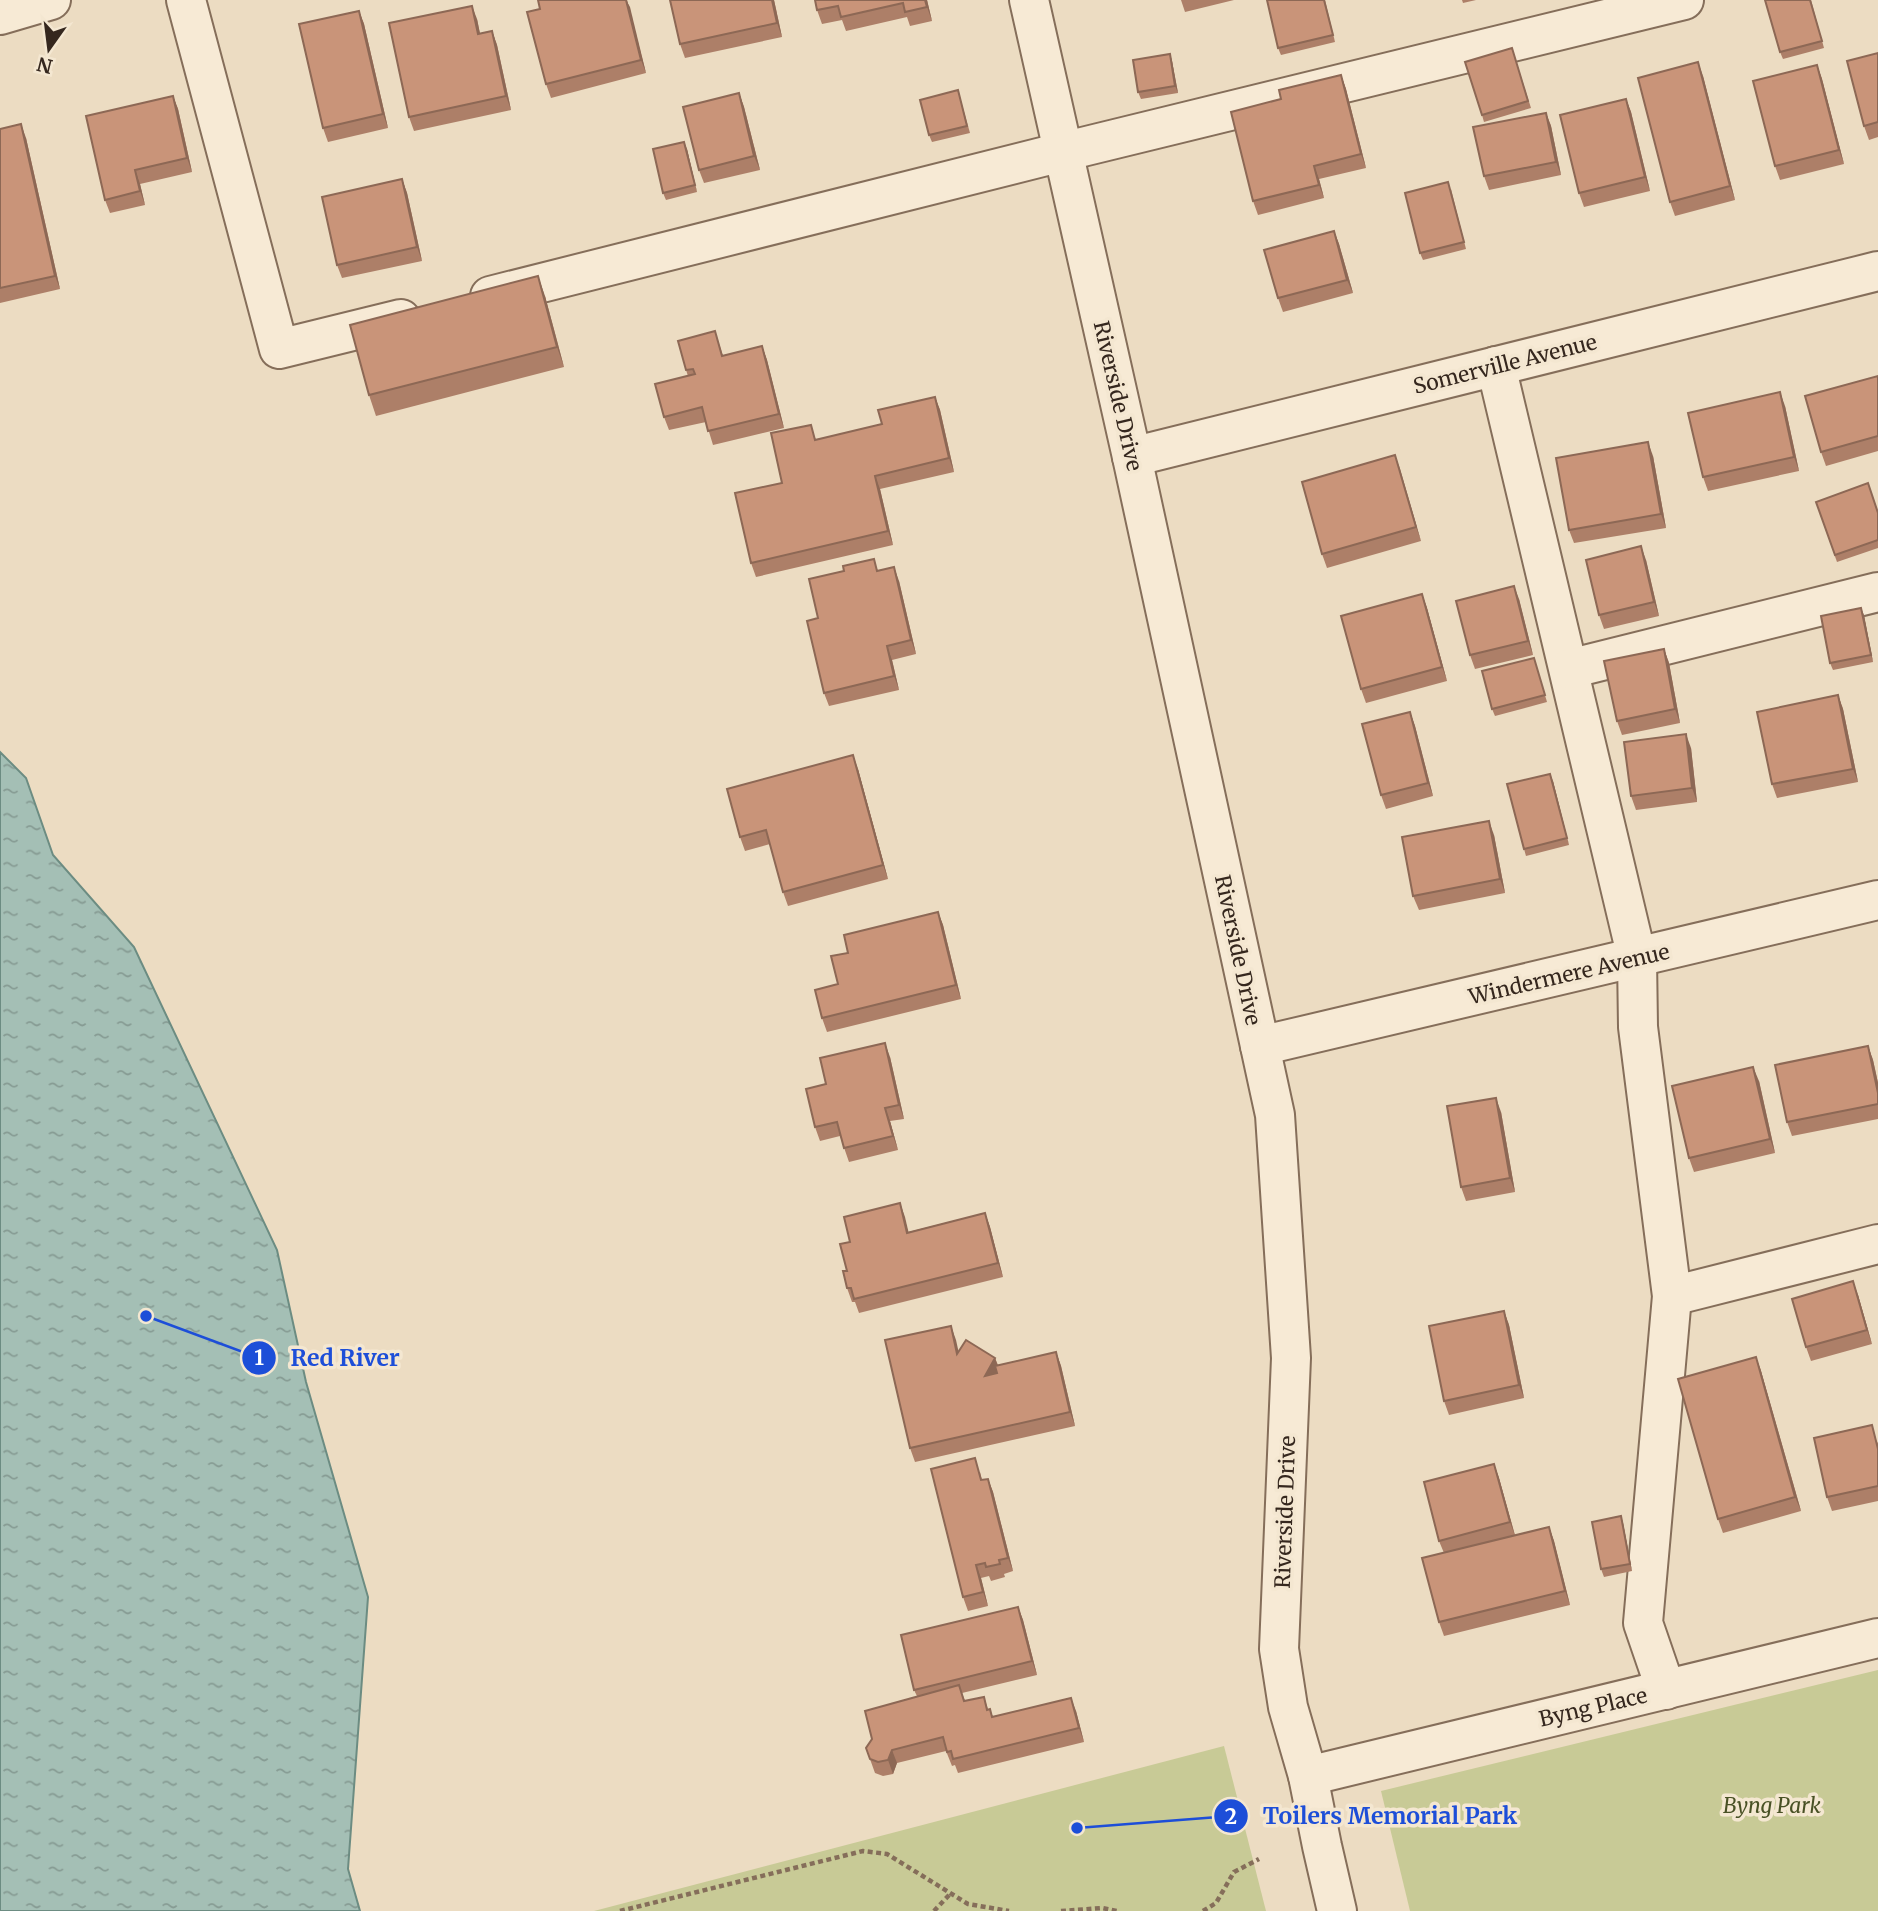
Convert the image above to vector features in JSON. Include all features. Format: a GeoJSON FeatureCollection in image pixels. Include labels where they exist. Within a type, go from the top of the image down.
{"type":"FeatureCollection","features":[{"type":"Feature","properties":{"kind":"street"},"geometry":{"type":"LineString","coordinates":[[0,15],[51,0]]}},
{"type":"Feature","properties":{"kind":"street"},"geometry":{"type":"LineString","coordinates":[[186,0],[279,349],[1062,152],[1684,0]]}},
{"type":"Feature","properties":{"kind":"street","name":"Riverside Drive"},"geometry":{"type":"LineString","coordinates":[[1029,0],[1132,457],[1275,1115],[1291,1358],[1279,1649],[1288,1707],[1308,1776],[1338,1911]]}},
{"type":"Feature","properties":{"kind":"street","name":"Somerville Avenue"},"geometry":{"type":"LineString","coordinates":[[1132,457],[1878,271]]}},
{"type":"Feature","properties":{"kind":"street"},"geometry":{"type":"LineString","coordinates":[[1496,366],[1637,958],[1638,1027],[1672,1296],[1643,1623],[1666,1690]]}},
{"type":"Feature","properties":{"kind":"street"},"geometry":{"type":"LineString","coordinates":[[1569,669],[1878,592]]}},
{"type":"Feature","properties":{"kind":"street","name":"Windermere Avenue"},"geometry":{"type":"LineString","coordinates":[[1260,1046],[1878,900]]}},
{"type":"Feature","properties":{"kind":"street"},"geometry":{"type":"LineString","coordinates":[[1672,1296],[1878,1244]]}},
{"type":"Feature","properties":{"kind":"street","name":"Byng Place"},"geometry":{"type":"LineString","coordinates":[[1308,1776],[1878,1638]]}},
{"type":"Feature","properties":{"kind":"path"},"geometry":{"type":"LineString","coordinates":[[620,1911],[863,1850],[887,1854],[968,1904],[1009,1911]]}},
{"type":"Feature","properties":{"kind":"path"},"geometry":{"type":"LineString","coordinates":[[1203,1911],[1216,1903],[1234,1872],[1259,1859]]}},
{"type":"Feature","properties":{"kind":"path"},"geometry":{"type":"LineString","coordinates":[[934,1911],[951,1893]]}},
{"type":"Feature","properties":{"kind":"path"},"geometry":{"type":"LineString","coordinates":[[1061,1911],[1102,1908],[1117,1911]]}},
{"type":"Feature","properties":{"kind":"green space","name":"Byng Park"},"geometry":{"type":"Polygon","coordinates":[[[1878,1670],[1878,1911],[1410,1911],[1381,1791],[1878,1670]]]}},
{"type":"Feature","properties":{"kind":"green space"},"geometry":{"type":"Polygon","coordinates":[[[1224,1746],[1266,1911],[594,1911],[1224,1746]]]}},
{"type":"Feature","properties":{"kind":"water"},"geometry":{"type":"Polygon","coordinates":[[[0,752],[26,778],[53,855],[134,947],[277,1250],[306,1382],[368,1597],[348,1869],[360,1911],[0,1911],[0,752]]]}},
{"type":"Feature","properties":{"kind":"building"},"geometry":{"type":"Polygon","coordinates":[[[538,0],[626,0],[641,60],[546,84],[527,12],[540,9],[538,0]]]}},
{"type":"Feature","properties":{"kind":"building"},"geometry":{"type":"Polygon","coordinates":[[[670,0],[772,0],[777,23],[680,44],[670,0]]]}},
{"type":"Feature","properties":{"kind":"building"},"geometry":{"type":"Polygon","coordinates":[[[815,0],[925,0],[927,7],[905,12],[903,3],[841,17],[838,6],[817,10],[815,0]]]}},
{"type":"Feature","properties":{"kind":"building"},"geometry":{"type":"Polygon","coordinates":[[[1267,0],[1324,0],[1333,35],[1278,48],[1267,0]]]}},
{"type":"Feature","properties":{"kind":"building"},"geometry":{"type":"Polygon","coordinates":[[[1765,0],[1810,0],[1822,41],[1780,52],[1765,0]]]}},
{"type":"Feature","properties":{"kind":"building"},"geometry":{"type":"Polygon","coordinates":[[[472,6],[478,34],[492,31],[506,96],[409,117],[389,23],[472,6]]]}},
{"type":"Feature","properties":{"kind":"building"},"geometry":{"type":"Polygon","coordinates":[[[359,11],[383,114],[323,128],[299,24],[359,11]]]}},
{"type":"Feature","properties":{"kind":"building"},"geometry":{"type":"Polygon","coordinates":[[[1512,48],[1528,101],[1482,115],[1465,62],[1512,48]]]}},
{"type":"Feature","properties":{"kind":"building"},"geometry":{"type":"Polygon","coordinates":[[[1878,53],[1878,122],[1864,126],[1847,61],[1878,53]]]}},
{"type":"Feature","properties":{"kind":"building"},"geometry":{"type":"Polygon","coordinates":[[[1170,54],[1175,86],[1138,92],[1133,60],[1170,54]]]}},
{"type":"Feature","properties":{"kind":"building"},"geometry":{"type":"Polygon","coordinates":[[[1698,62],[1730,186],[1670,202],[1638,78],[1698,62]]]}},
{"type":"Feature","properties":{"kind":"building"},"geometry":{"type":"Polygon","coordinates":[[[1817,65],[1839,150],[1775,166],[1753,81],[1817,65]]]}},
{"type":"Feature","properties":{"kind":"building"},"geometry":{"type":"Polygon","coordinates":[[[1341,75],[1361,154],[1314,166],[1319,185],[1253,201],[1231,112],[1281,99],[1279,90],[1341,75]]]}},
{"type":"Feature","properties":{"kind":"building"},"geometry":{"type":"Polygon","coordinates":[[[958,90],[967,126],[929,135],[920,100],[958,90]]]}},
{"type":"Feature","properties":{"kind":"building"},"geometry":{"type":"Polygon","coordinates":[[[739,93],[754,156],[699,170],[683,107],[739,93]]]}},
{"type":"Feature","properties":{"kind":"building"},"geometry":{"type":"Polygon","coordinates":[[[173,96],[187,158],[135,170],[140,191],[105,200],[86,116],[173,96]]]}},
{"type":"Feature","properties":{"kind":"building"},"geometry":{"type":"Polygon","coordinates":[[[1626,99],[1645,177],[1579,193],[1560,115],[1626,99]]]}},
{"type":"Feature","properties":{"kind":"building"},"geometry":{"type":"Polygon","coordinates":[[[1546,113],[1556,162],[1484,176],[1473,127],[1546,113]]]}},
{"type":"Feature","properties":{"kind":"building"},"geometry":{"type":"Polygon","coordinates":[[[21,124],[55,276],[0,288],[0,129],[21,124]]]}},
{"type":"Feature","properties":{"kind":"building"},"geometry":{"type":"Polygon","coordinates":[[[684,142],[695,185],[663,193],[653,149],[684,142]]]}},
{"type":"Feature","properties":{"kind":"building"},"geometry":{"type":"Polygon","coordinates":[[[402,179],[417,247],[337,265],[322,197],[402,179]]]}},
{"type":"Feature","properties":{"kind":"building"},"geometry":{"type":"Polygon","coordinates":[[[1448,182],[1464,242],[1420,253],[1405,193],[1448,182]]]}},
{"type":"Feature","properties":{"kind":"building"},"geometry":{"type":"Polygon","coordinates":[[[1334,231],[1347,280],[1278,298],[1264,250],[1334,231]]]}},
{"type":"Feature","properties":{"kind":"building"},"geometry":{"type":"Polygon","coordinates":[[[538,276],[557,347],[369,395],[350,325],[538,276]]]}},
{"type":"Feature","properties":{"kind":"building"},"geometry":{"type":"Polygon","coordinates":[[[715,331],[722,356],[762,346],[779,414],[708,431],[702,407],[664,417],[655,384],[695,374],[693,369],[686,370],[678,341],[715,331]]]}},
{"type":"Feature","properties":{"kind":"building"},"geometry":{"type":"Polygon","coordinates":[[[1878,376],[1878,436],[1821,452],[1805,396],[1878,376]]]}},
{"type":"Feature","properties":{"kind":"building"},"geometry":{"type":"Polygon","coordinates":[[[1780,392],[1794,457],[1703,477],[1688,413],[1780,392]]]}},
{"type":"Feature","properties":{"kind":"building"},"geometry":{"type":"Polygon","coordinates":[[[935,397],[949,458],[875,476],[888,531],[751,563],[735,493],[782,483],[771,433],[811,425],[815,440],[882,424],[878,410],[935,397]]]}},
{"type":"Feature","properties":{"kind":"building"},"geometry":{"type":"Polygon","coordinates":[[[1648,442],[1661,514],[1569,530],[1556,458],[1648,442]]]}},
{"type":"Feature","properties":{"kind":"building"},"geometry":{"type":"Polygon","coordinates":[[[1395,455],[1416,527],[1322,554],[1302,482],[1395,455]]]}},
{"type":"Feature","properties":{"kind":"building"},"geometry":{"type":"Polygon","coordinates":[[[1868,483],[1878,513],[1878,540],[1835,555],[1816,502],[1868,483]]]}},
{"type":"Feature","properties":{"kind":"building"},"geometry":{"type":"Polygon","coordinates":[[[1641,546],[1654,602],[1599,615],[1586,560],[1641,546]]]}},
{"type":"Feature","properties":{"kind":"building"},"geometry":{"type":"Polygon","coordinates":[[[874,559],[877,571],[894,567],[911,640],[887,646],[894,676],[824,693],[807,621],[818,618],[809,579],[844,571],[843,566],[874,559]]]}},
{"type":"Feature","properties":{"kind":"building"},"geometry":{"type":"Polygon","coordinates":[[[1514,586],[1528,641],[1470,655],[1456,601],[1514,586]]]}},
{"type":"Feature","properties":{"kind":"building"},"geometry":{"type":"Polygon","coordinates":[[[1422,594],[1442,667],[1361,689],[1341,616],[1422,594]]]}},
{"type":"Feature","properties":{"kind":"building"},"geometry":{"type":"Polygon","coordinates":[[[1861,608],[1871,655],[1830,663],[1821,616],[1861,608]]]}},
{"type":"Feature","properties":{"kind":"building"},"geometry":{"type":"Polygon","coordinates":[[[1664,649],[1675,709],[1617,721],[1604,661],[1664,649]]]}},
{"type":"Feature","properties":{"kind":"building"},"geometry":{"type":"Polygon","coordinates":[[[1534,658],[1545,695],[1492,709],[1482,671],[1534,658]]]}},
{"type":"Feature","properties":{"kind":"building"},"geometry":{"type":"Polygon","coordinates":[[[1838,695],[1853,769],[1772,784],[1757,712],[1838,695]]]}},
{"type":"Feature","properties":{"kind":"building"},"geometry":{"type":"Polygon","coordinates":[[[1410,712],[1428,783],[1381,795],[1362,724],[1410,712]]]}},
{"type":"Feature","properties":{"kind":"building"},"geometry":{"type":"Polygon","coordinates":[[[1686,734],[1692,788],[1631,796],[1624,742],[1686,734]]]}},
{"type":"Feature","properties":{"kind":"building"},"geometry":{"type":"Polygon","coordinates":[[[853,755],[883,865],[783,892],[766,830],[740,837],[727,789],[853,755]]]}},
{"type":"Feature","properties":{"kind":"building"},"geometry":{"type":"Polygon","coordinates":[[[1550,774],[1567,838],[1524,849],[1507,784],[1550,774]]]}},
{"type":"Feature","properties":{"kind":"building"},"geometry":{"type":"Polygon","coordinates":[[[1489,821],[1500,879],[1413,896],[1402,837],[1489,821]]]}},
{"type":"Feature","properties":{"kind":"building"},"geometry":{"type":"Polygon","coordinates":[[[938,912],[956,985],[822,1018],[815,990],[838,984],[831,956],[848,953],[844,935],[938,912]]]}},
{"type":"Feature","properties":{"kind":"building"},"geometry":{"type":"Polygon","coordinates":[[[885,1043],[899,1105],[885,1108],[893,1136],[844,1148],[837,1122],[815,1127],[806,1089],[826,1084],[820,1058],[885,1043]]]}},
{"type":"Feature","properties":{"kind":"building"},"geometry":{"type":"Polygon","coordinates":[[[1868,1046],[1878,1104],[1787,1122],[1775,1065],[1868,1046]]]}},
{"type":"Feature","properties":{"kind":"building"},"geometry":{"type":"Polygon","coordinates":[[[1753,1067],[1770,1139],[1689,1158],[1672,1086],[1753,1067]]]}},
{"type":"Feature","properties":{"kind":"building"},"geometry":{"type":"Polygon","coordinates":[[[1496,1098],[1510,1178],[1461,1187],[1447,1106],[1496,1098]]]}},
{"type":"Feature","properties":{"kind":"building"},"geometry":{"type":"Polygon","coordinates":[[[900,1203],[907,1233],[985,1213],[998,1263],[854,1299],[851,1288],[847,1288],[843,1271],[847,1271],[840,1244],[850,1242],[844,1217],[900,1203]]]}},
{"type":"Feature","properties":{"kind":"building"},"geometry":{"type":"Polygon","coordinates":[[[1853,1281],[1867,1330],[1806,1347],[1792,1299],[1853,1281]]]}},
{"type":"Feature","properties":{"kind":"building"},"geometry":{"type":"Polygon","coordinates":[[[1504,1311],[1519,1385],[1444,1401],[1429,1326],[1504,1311]]]}},
{"type":"Feature","properties":{"kind":"building"},"geometry":{"type":"Polygon","coordinates":[[[951,1326],[957,1354],[966,1340],[995,1358],[985,1376],[997,1373],[995,1366],[1056,1352],[1070,1412],[910,1448],[885,1340],[951,1326]]]}},
{"type":"Feature","properties":{"kind":"building"},"geometry":{"type":"Polygon","coordinates":[[[1756,1357],[1795,1497],[1718,1519],[1678,1379],[1756,1357]]]}},
{"type":"Feature","properties":{"kind":"building"},"geometry":{"type":"Polygon","coordinates":[[[1872,1425],[1878,1449],[1878,1486],[1827,1497],[1814,1438],[1872,1425]]]}},
{"type":"Feature","properties":{"kind":"building"},"geometry":{"type":"Polygon","coordinates":[[[975,1458],[981,1480],[988,1479],[1008,1558],[999,1560],[1000,1564],[986,1567],[985,1563],[976,1565],[983,1592],[963,1597],[931,1469],[975,1458]]]}},
{"type":"Feature","properties":{"kind":"building"},"geometry":{"type":"Polygon","coordinates":[[[1494,1464],[1510,1522],[1439,1541],[1424,1482],[1494,1464]]]}},
{"type":"Feature","properties":{"kind":"building"},"geometry":{"type":"Polygon","coordinates":[[[1621,1516],[1630,1564],[1601,1569],[1592,1522],[1621,1516]]]}},
{"type":"Feature","properties":{"kind":"building"},"geometry":{"type":"Polygon","coordinates":[[[1549,1527],[1565,1591],[1439,1622],[1422,1558],[1549,1527]]]}},
{"type":"Feature","properties":{"kind":"building"},"geometry":{"type":"Polygon","coordinates":[[[1018,1607],[1032,1661],[914,1690],[901,1635],[1018,1607]]]}},
{"type":"Feature","properties":{"kind":"building"},"geometry":{"type":"Polygon","coordinates":[[[959,1685],[964,1701],[984,1697],[992,1717],[1071,1698],[1079,1728],[953,1759],[951,1751],[947,1752],[943,1737],[892,1750],[888,1760],[878,1762],[870,1759],[866,1748],[872,1739],[865,1711],[959,1685]]]}},
{"type":"Feature","properties":{"kind":"place","name":"Red River"},"geometry":{"type":"Point","coordinates":[146,1316]}},
{"type":"Feature","properties":{"kind":"place","name":"Toilers Memorial Park"},"geometry":{"type":"Point","coordinates":[1077,1828]}}]}
